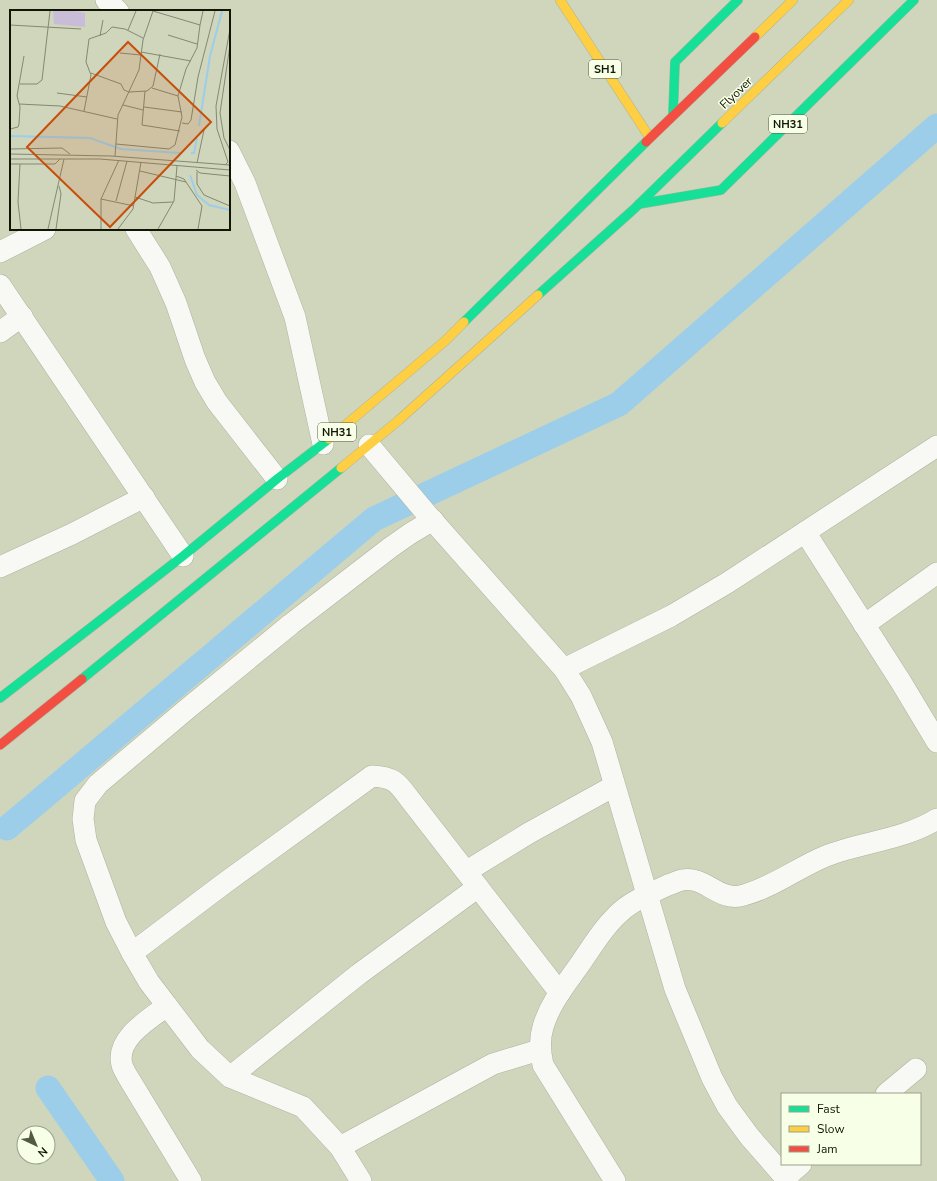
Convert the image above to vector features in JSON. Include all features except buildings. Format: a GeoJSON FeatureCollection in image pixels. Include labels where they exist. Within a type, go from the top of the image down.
{"type":"FeatureCollection","features":[{"type":"Feature","properties":{"kind":"main road","name":"SH1"},"geometry":{"type":"LineString","coordinates":[[560,0],[650,138]]}},
{"type":"Feature","properties":{"kind":"main road"},"geometry":{"type":"LineString","coordinates":[[673,115],[675,62],[738,0]]}},
{"type":"Feature","properties":{"kind":"main road"},"geometry":{"type":"LineString","coordinates":[[673,115],[793,0]]}},
{"type":"Feature","properties":{"kind":"main road","name":"Flyover"},"geometry":{"type":"LineString","coordinates":[[639,204],[849,0]]}},
{"type":"Feature","properties":{"kind":"main road","name":"NH31"},"geometry":{"type":"LineString","coordinates":[[0,745],[243,549],[369,445],[419,402],[639,204],[721,190],[914,0]]}},
{"type":"Feature","properties":{"kind":"main road","name":"NH31"},"geometry":{"type":"LineString","coordinates":[[0,698],[183,556],[277,479],[323,444],[445,341],[673,115]]}},
{"type":"Feature","properties":{"kind":"street"},"geometry":{"type":"LineString","coordinates":[[106,0],[117,10]]}},
{"type":"Feature","properties":{"kind":"street"},"geometry":{"type":"LineString","coordinates":[[230,153],[245,183],[295,317],[323,444]]}},
{"type":"Feature","properties":{"kind":"street"},"geometry":{"type":"LineString","coordinates":[[0,252],[43,230]]}},
{"type":"Feature","properties":{"kind":"street"},"geometry":{"type":"LineString","coordinates":[[137,230],[160,268],[176,303],[195,360],[205,382],[217,402],[277,479]]}},
{"type":"Feature","properties":{"kind":"street"},"geometry":{"type":"LineString","coordinates":[[0,284],[183,556]]}},
{"type":"Feature","properties":{"kind":"street"},"geometry":{"type":"LineString","coordinates":[[0,332],[22,316]]}},
{"type":"Feature","properties":{"kind":"street"},"geometry":{"type":"LineString","coordinates":[[369,445],[430,517],[564,668],[581,696],[602,742],[675,989],[712,1078],[727,1106],[749,1136],[787,1179],[800,1165]]}},
{"type":"Feature","properties":{"kind":"street"},"geometry":{"type":"LineString","coordinates":[[564,668],[671,616],[727,583],[937,446]]}},
{"type":"Feature","properties":{"kind":"street"},"geometry":{"type":"LineString","coordinates":[[0,567],[72,534],[144,497]]}},
{"type":"Feature","properties":{"kind":"street"},"geometry":{"type":"LineString","coordinates":[[361,1181],[340,1147],[303,1107],[230,1076],[200,1049],[149,982],[116,922],[86,840],[83,820],[86,801],[98,784],[291,624],[430,517]]}},
{"type":"Feature","properties":{"kind":"street"},"geometry":{"type":"LineString","coordinates":[[805,532],[901,682],[937,742]]}},
{"type":"Feature","properties":{"kind":"street"},"geometry":{"type":"LineString","coordinates":[[864,625],[937,573]]}},
{"type":"Feature","properties":{"kind":"street"},"geometry":{"type":"LineString","coordinates":[[132,953],[222,885],[372,776],[386,777],[397,783],[560,992]]}},
{"type":"Feature","properties":{"kind":"street"},"geometry":{"type":"LineString","coordinates":[[230,1076],[359,974],[472,879],[530,833],[614,786]]}},
{"type":"Feature","properties":{"kind":"street"},"geometry":{"type":"LineString","coordinates":[[615,1181],[543,1065],[539,1050],[542,1027],[552,1004],[606,926],[624,908],[647,894],[681,880],[691,879],[704,883],[716,892],[729,896],[742,896],[766,888],[825,856],[904,835],[937,819]]}},
{"type":"Feature","properties":{"kind":"street"},"geometry":{"type":"LineString","coordinates":[[167,1006],[143,1024],[128,1038],[121,1053],[122,1065],[192,1181]]}},
{"type":"Feature","properties":{"kind":"street"},"geometry":{"type":"LineString","coordinates":[[340,1147],[493,1064],[539,1050]]}},
{"type":"Feature","properties":{"kind":"street"},"geometry":{"type":"LineString","coordinates":[[887,1093],[916,1069]]}},
{"type":"Feature","properties":{"kind":"waterway"},"geometry":{"type":"LineString","coordinates":[[7,828],[374,519],[619,404],[937,126]]}},
{"type":"Feature","properties":{"kind":"waterway"},"geometry":{"type":"LineString","coordinates":[[48,1088],[112,1181]]}},
{"type":"Feature","properties":{"kind":"traffic: fast"},"geometry":{"type":"LineString","coordinates":[[673,115],[675,62],[738,0]]}},
{"type":"Feature","properties":{"kind":"traffic: fast"},"geometry":{"type":"LineString","coordinates":[[639,204],[721,190],[914,0]]}},
{"type":"Feature","properties":{"kind":"traffic: fast"},"geometry":{"type":"LineString","coordinates":[[538,295],[634,209],[722,123]]}},
{"type":"Feature","properties":{"kind":"traffic: fast"},"geometry":{"type":"LineString","coordinates":[[464,322],[646,142]]}},
{"type":"Feature","properties":{"kind":"traffic: fast"},"geometry":{"type":"LineString","coordinates":[[0,698],[183,556],[277,479],[329,439]]}},
{"type":"Feature","properties":{"kind":"traffic: fast"},"geometry":{"type":"LineString","coordinates":[[82,679],[341,468]]}},
{"type":"Feature","properties":{"kind":"traffic: slow"},"geometry":{"type":"LineString","coordinates":[[560,0],[650,138]]}},
{"type":"Feature","properties":{"kind":"traffic: slow"},"geometry":{"type":"LineString","coordinates":[[755,37],[793,0]]}},
{"type":"Feature","properties":{"kind":"traffic: slow"},"geometry":{"type":"LineString","coordinates":[[722,123],[849,0]]}},
{"type":"Feature","properties":{"kind":"traffic: slow"},"geometry":{"type":"LineString","coordinates":[[341,468],[399,420],[538,295]]}},
{"type":"Feature","properties":{"kind":"traffic: slow"},"geometry":{"type":"LineString","coordinates":[[329,439],[445,341],[464,322]]}},
{"type":"Feature","properties":{"kind":"traffic: jam"},"geometry":{"type":"LineString","coordinates":[[646,142],[755,37]]}},
{"type":"Feature","properties":{"kind":"traffic: jam"},"geometry":{"type":"LineString","coordinates":[[0,745],[82,679]]}}]}
